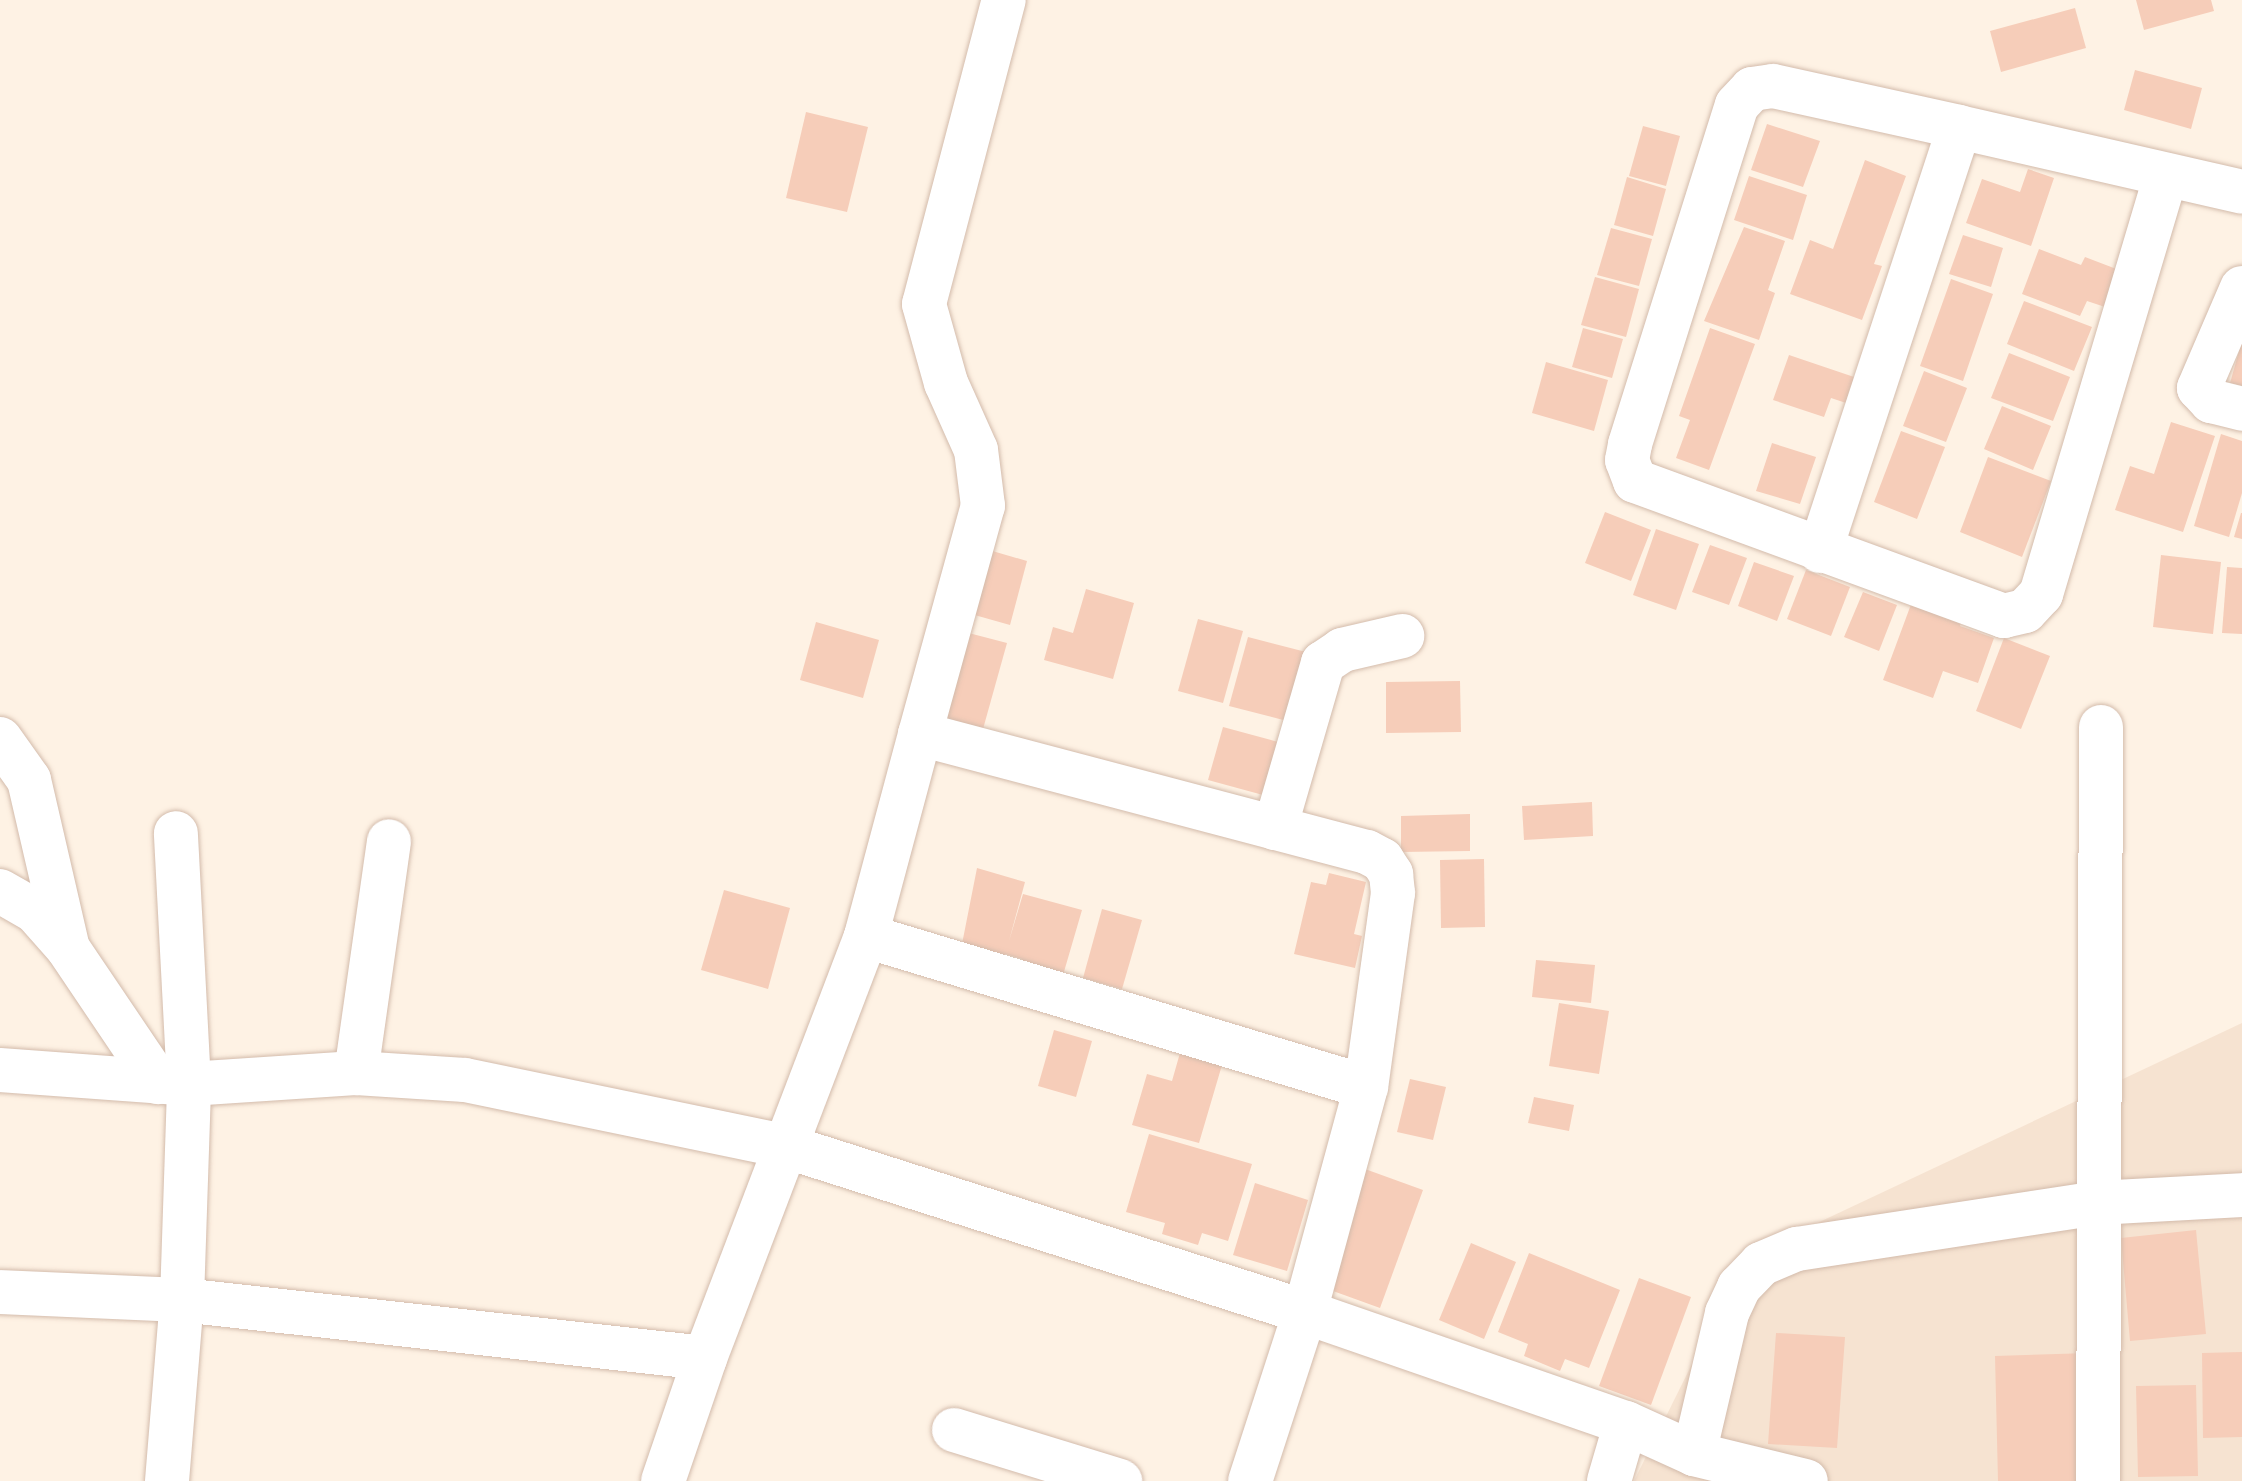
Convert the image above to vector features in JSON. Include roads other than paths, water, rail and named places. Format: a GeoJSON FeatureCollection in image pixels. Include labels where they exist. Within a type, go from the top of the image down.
{"type":"FeatureCollection","features":[{"type":"Feature","properties":{"kind":"street"},"geometry":{"type":"LineString","coordinates":[[663,1481],[705,1358],[866,936],[983,506],[976,450],[946,383],[924,304],[1004,0]]}},
{"type":"Feature","properties":{"kind":"street"},"geometry":{"type":"LineString","coordinates":[[2166,175],[2034,603],[2025,611],[2004,616],[1643,488],[1627,460],[1737,105],[1752,89],[1773,86],[2242,192]]}},
{"type":"Feature","properties":{"kind":"street"},"geometry":{"type":"LineString","coordinates":[[1820,551],[1959,127]]}},
{"type":"Feature","properties":{"kind":"street"},"geometry":{"type":"LineString","coordinates":[[2242,288],[2199,388],[2211,401],[2242,409]]}},
{"type":"Feature","properties":{"kind":"street"},"geometry":{"type":"LineString","coordinates":[[1275,828],[1323,663],[1342,650],[1402,636]]}},
{"type":"Feature","properties":{"kind":"street"},"geometry":{"type":"LineString","coordinates":[[2098,1481],[2096,1203],[2101,727]]}},
{"type":"Feature","properties":{"kind":"street"},"geometry":{"type":"LineString","coordinates":[[920,734],[1367,852],[1382,860],[1391,874],[1393,893],[1366,1087],[1305,1312],[1250,1481]]}},
{"type":"Feature","properties":{"kind":"street"},"geometry":{"type":"LineString","coordinates":[[0,739],[29,780],[67,947]]}},
{"type":"Feature","properties":{"kind":"street"},"geometry":{"type":"LineString","coordinates":[[167,1481],[182,1300],[174,1083],[176,833]]}},
{"type":"Feature","properties":{"kind":"street"},"geometry":{"type":"LineString","coordinates":[[356,1073],[389,841]]}},
{"type":"Feature","properties":{"kind":"street"},"geometry":{"type":"LineString","coordinates":[[0,891],[35,911],[174,1083]]}},
{"type":"Feature","properties":{"kind":"street"},"geometry":{"type":"LineString","coordinates":[[866,936],[1366,1087]]}},
{"type":"Feature","properties":{"kind":"street"},"geometry":{"type":"LineString","coordinates":[[0,1070],[174,1083],[356,1073],[480,1083],[785,1146],[1305,1312],[1626,1423],[1694,1454],[1806,1481]]}},
{"type":"Feature","properties":{"kind":"street"},"geometry":{"type":"LineString","coordinates":[[1694,1454],[1727,1313],[1739,1287],[1761,1264],[1797,1249],[2096,1203],[2242,1195]]}},
{"type":"Feature","properties":{"kind":"street"},"geometry":{"type":"LineString","coordinates":[[0,1292],[182,1300],[705,1358]]}},
{"type":"Feature","properties":{"kind":"street"},"geometry":{"type":"LineString","coordinates":[[1609,1481],[1626,1423]]}},
{"type":"Feature","properties":{"kind":"street"},"geometry":{"type":"LineString","coordinates":[[954,1430],[1120,1481]]}}]}
